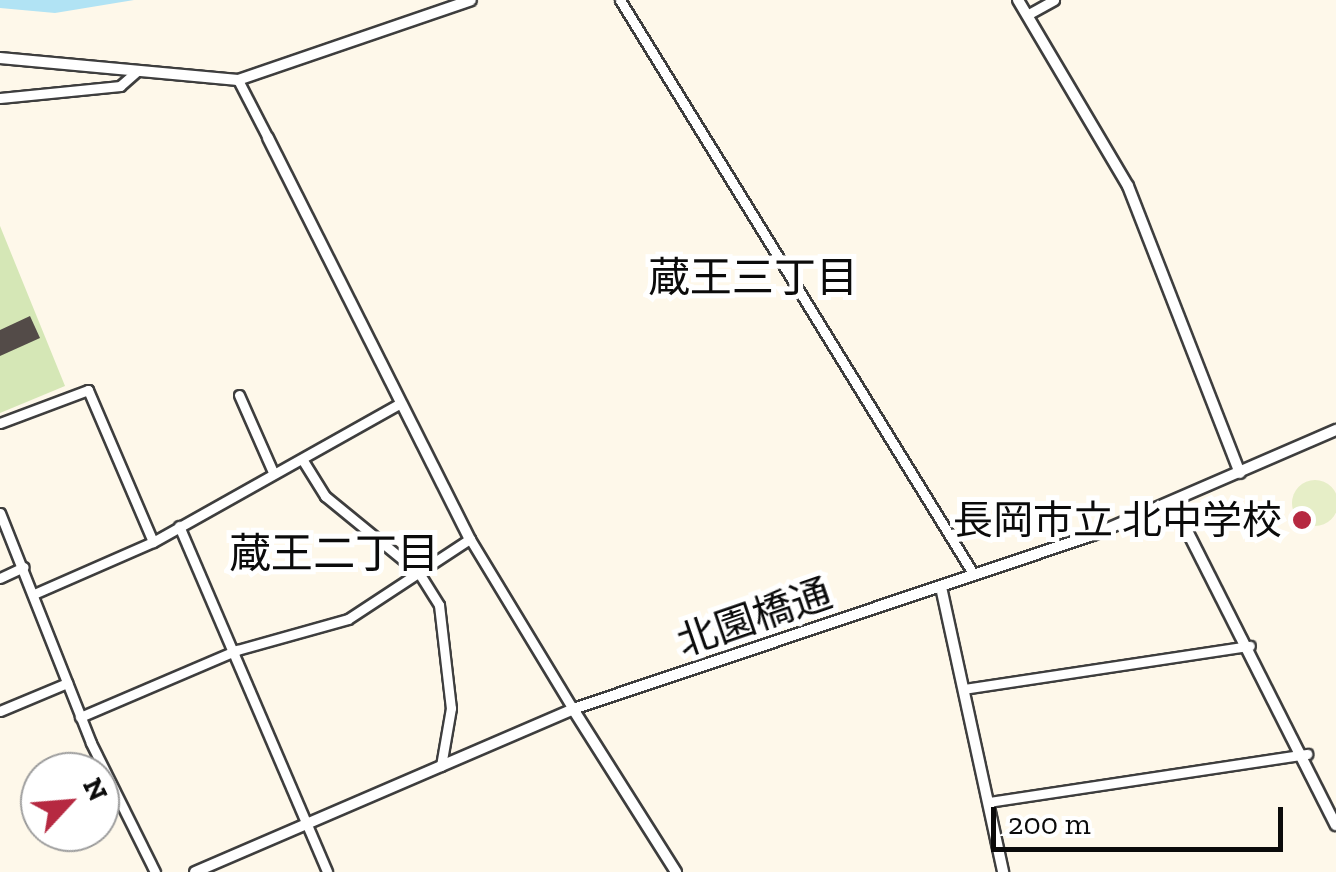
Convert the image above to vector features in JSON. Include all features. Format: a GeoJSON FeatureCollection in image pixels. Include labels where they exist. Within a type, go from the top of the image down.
{"type":"FeatureCollection","features":[{"type":"Feature","properties":{"kind":"street"},"geometry":{"type":"LineString","coordinates":[[0,58],[238,80],[471,0]]}},
{"type":"Feature","properties":{"kind":"street"},"geometry":{"type":"LineString","coordinates":[[620,0],[974,575]]}},
{"type":"Feature","properties":{"kind":"street"},"geometry":{"type":"LineString","coordinates":[[1018,0],[1128,186],[1240,473]]}},
{"type":"Feature","properties":{"kind":"street"},"geometry":{"type":"LineString","coordinates":[[1028,15],[1054,0]]}},
{"type":"Feature","properties":{"kind":"street"},"geometry":{"type":"LineString","coordinates":[[0,98],[120,86],[137,71]]}},
{"type":"Feature","properties":{"kind":"street"},"geometry":{"type":"LineString","coordinates":[[238,80],[397,405],[470,539],[676,872]]}},
{"type":"Feature","properties":{"kind":"street"},"geometry":{"type":"LineString","coordinates":[[0,423],[88,390],[153,542]]}},
{"type":"Feature","properties":{"kind":"street"},"geometry":{"type":"LineString","coordinates":[[239,395],[273,472]]}},
{"type":"Feature","properties":{"kind":"street"},"geometry":{"type":"LineString","coordinates":[[34,594],[153,542],[397,405]]}},
{"type":"Feature","properties":{"kind":"street","name":"北園橋通"},"geometry":{"type":"LineString","coordinates":[[195,872],[303,820],[574,710],[941,588],[1173,503],[1336,430]]}},
{"type":"Feature","properties":{"kind":"street"},"geometry":{"type":"LineString","coordinates":[[302,459],[326,496],[419,572],[445,620],[450,708],[441,766]]}},
{"type":"Feature","properties":{"kind":"street"},"geometry":{"type":"LineString","coordinates":[[1173,503],[1308,754],[1336,825]]}},
{"type":"Feature","properties":{"kind":"street"},"geometry":{"type":"LineString","coordinates":[[0,513],[80,716],[154,872]]}},
{"type":"Feature","properties":{"kind":"street"},"geometry":{"type":"LineString","coordinates":[[179,526],[237,650],[327,872]]}},
{"type":"Feature","properties":{"kind":"street"},"geometry":{"type":"LineString","coordinates":[[80,716],[237,650],[348,619],[470,539]]}},
{"type":"Feature","properties":{"kind":"street"},"geometry":{"type":"LineString","coordinates":[[0,578],[24,567]]}},
{"type":"Feature","properties":{"kind":"street"},"geometry":{"type":"LineString","coordinates":[[941,588],[1004,872]]}},
{"type":"Feature","properties":{"kind":"street"},"geometry":{"type":"LineString","coordinates":[[964,689],[1250,646]]}},
{"type":"Feature","properties":{"kind":"street"},"geometry":{"type":"LineString","coordinates":[[0,711],[67,683]]}},
{"type":"Feature","properties":{"kind":"street"},"geometry":{"type":"LineString","coordinates":[[989,802],[1308,754]]}},
{"type":"Feature","properties":{"kind":"green space"},"geometry":{"type":"Polygon","coordinates":[[[0,226],[65,386],[0,413],[0,226]]]}},
{"type":"Feature","properties":{"kind":"green space"},"geometry":{"type":"Polygon","coordinates":[[[1315,480],[1331,487],[1338,503],[1331,519],[1315,526],[1299,519],[1292,503],[1299,487],[1315,480]]]}},
{"type":"Feature","properties":{"kind":"water"},"geometry":{"type":"Polygon","coordinates":[[[0,0],[134,0],[55,13],[0,8],[0,0]]]}},
{"type":"Feature","properties":{"kind":"building"},"geometry":{"type":"Polygon","coordinates":[[[30,316],[40,338],[0,356],[0,330],[30,316]]]}},
{"type":"Feature","properties":{"kind":"place","name":"長岡市立 北中学校"},"geometry":{"type":"Point","coordinates":[1302,520]}},
{"type":"Feature","properties":{"kind":"district","name":"蔵王三丁目"},"geometry":{"type":"Point","coordinates":[753,278]}},
{"type":"Feature","properties":{"kind":"district","name":"蔵王二丁目"},"geometry":{"type":"Point","coordinates":[334,554]}}]}
